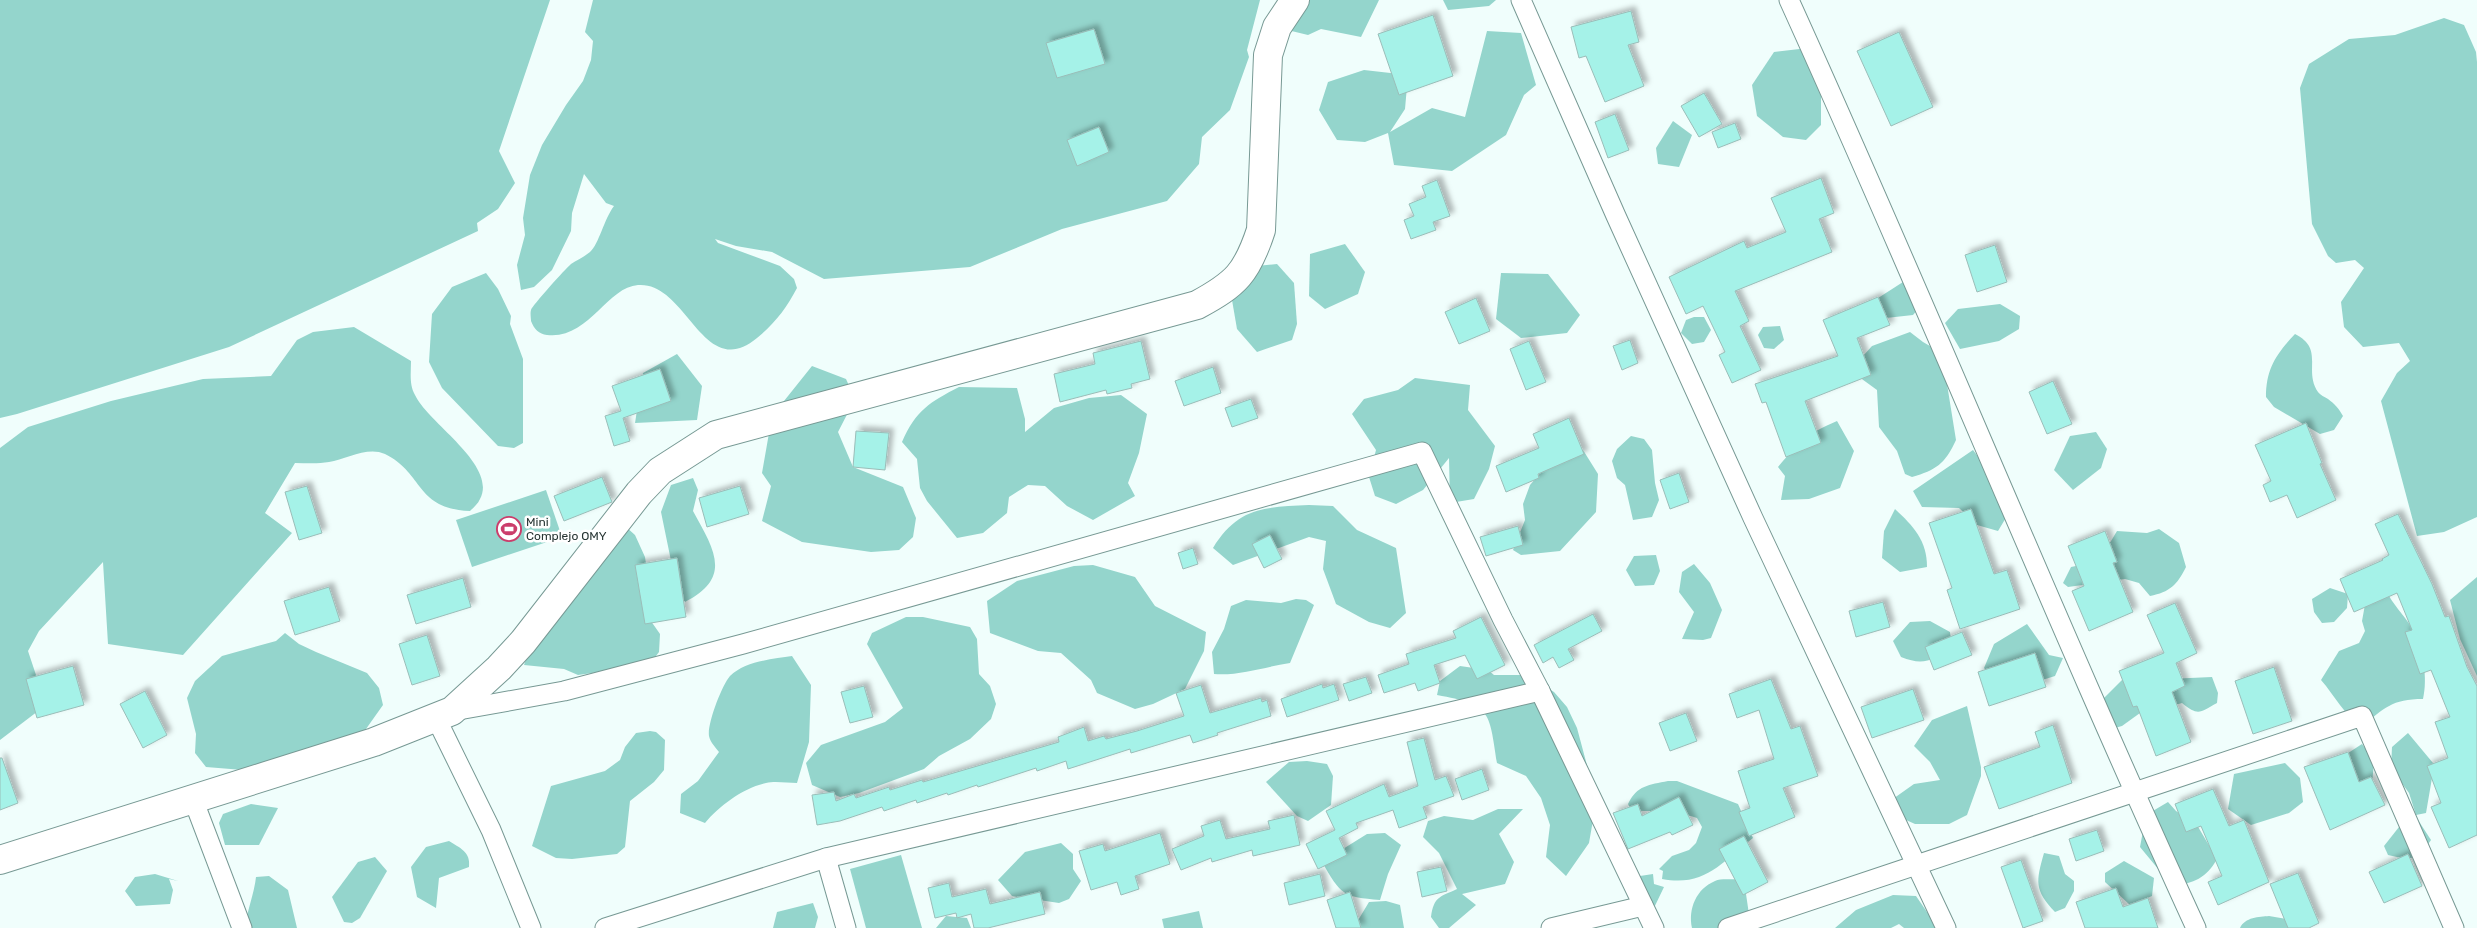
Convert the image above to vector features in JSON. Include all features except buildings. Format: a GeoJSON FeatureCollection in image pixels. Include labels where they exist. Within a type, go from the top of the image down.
{"type":"FeatureCollection","features":[{"type":"Feature","properties":{"kind":"main road"},"geometry":{"type":"LineString","coordinates":[[0,860],[374,742],[444,714],[499,668],[523,642],[639,493],[660,471],[716,435],[1198,305],[1222,291],[1241,274],[1253,255],[1261,230],[1268,55],[1277,27],[1295,0]]}},
{"type":"Feature","properties":{"kind":"street"},"geometry":{"type":"LineString","coordinates":[[1522,0],[1616,216],[1753,518],[1946,928]]}},
{"type":"Feature","properties":{"kind":"street"},"geometry":{"type":"LineString","coordinates":[[1789,0],[1846,126],[2134,792],[2196,928]]}},
{"type":"Feature","properties":{"kind":"street"},"geometry":{"type":"LineString","coordinates":[[531,928],[444,714],[564,691],[743,644],[1422,452],[1654,928]]}},
{"type":"Feature","properties":{"kind":"street"},"geometry":{"type":"LineString","coordinates":[[605,928],[826,858],[1540,691]]}},
{"type":"Feature","properties":{"kind":"street"},"geometry":{"type":"LineString","coordinates":[[1728,928],[2362,716],[2454,928]]}},
{"type":"Feature","properties":{"kind":"street"},"geometry":{"type":"LineString","coordinates":[[193,800],[242,928]]}},
{"type":"Feature","properties":{"kind":"street"},"geometry":{"type":"LineString","coordinates":[[826,858],[846,928]]}},
{"type":"Feature","properties":{"kind":"street"},"geometry":{"type":"LineString","coordinates":[[1552,928],[1643,906]]}},
{"type":"Feature","properties":{"kind":"green space"},"geometry":{"type":"Polygon","coordinates":[[[0,0],[550,0],[499,151],[515,183],[498,209],[477,223],[478,231],[229,347],[0,418],[0,0]]]}},
{"type":"Feature","properties":{"kind":"green space"},"geometry":{"type":"Polygon","coordinates":[[[593,0],[1260,0],[1247,50],[1249,57],[1230,110],[1202,137],[1199,164],[1167,201],[1062,229],[970,267],[824,279],[772,252],[736,246],[715,239],[718,243],[780,266],[794,279],[797,288],[789,303],[775,321],[757,338],[738,348],[723,348],[709,340],[670,298],[655,288],[638,285],[616,294],[586,322],[574,330],[561,334],[542,334],[535,329],[531,321],[531,310],[543,295],[571,264],[588,254],[593,248],[614,206],[606,203],[584,174],[572,213],[571,231],[552,270],[534,287],[521,290],[517,265],[525,235],[523,218],[530,175],[542,145],[583,81],[591,60],[593,41],[585,32],[593,0]]]}},
{"type":"Feature","properties":{"kind":"green space"},"geometry":{"type":"Polygon","coordinates":[[[1287,0],[1379,0],[1361,37],[1321,29],[1308,35],[1275,27],[1287,0]]]}},
{"type":"Feature","properties":{"kind":"green space"},"geometry":{"type":"Polygon","coordinates":[[[1443,0],[1496,0],[1489,6],[1448,10],[1443,0]]]}},
{"type":"Feature","properties":{"kind":"green space"},"geometry":{"type":"Polygon","coordinates":[[[2444,18],[2464,25],[2476,52],[2477,62],[2477,517],[2444,532],[2417,536],[2381,401],[2397,373],[2410,361],[2399,343],[2363,347],[2344,327],[2341,302],[2364,268],[2355,260],[2336,263],[2328,256],[2312,224],[2300,88],[2309,64],[2349,39],[2395,35],[2444,18]]]}},
{"type":"Feature","properties":{"kind":"green space"},"geometry":{"type":"Polygon","coordinates":[[[1487,31],[1521,33],[1536,85],[1524,95],[1506,135],[1452,171],[1394,165],[1388,133],[1365,142],[1337,140],[1319,110],[1328,82],[1364,70],[1408,75],[1405,109],[1390,132],[1432,108],[1465,117],[1487,31]]]}},
{"type":"Feature","properties":{"kind":"green space"},"geometry":{"type":"Polygon","coordinates":[[[1808,48],[1821,87],[1821,125],[1806,140],[1783,137],[1757,116],[1752,85],[1774,52],[1808,48]]]}},
{"type":"Feature","properties":{"kind":"green space"},"geometry":{"type":"Polygon","coordinates":[[[1673,121],[1692,135],[1679,167],[1658,164],[1656,148],[1673,121]]]}},
{"type":"Feature","properties":{"kind":"green space"},"geometry":{"type":"Polygon","coordinates":[[[1345,244],[1365,272],[1358,294],[1325,309],[1309,296],[1310,254],[1345,244]]]}},
{"type":"Feature","properties":{"kind":"green space"},"geometry":{"type":"Polygon","coordinates":[[[1277,264],[1294,283],[1297,324],[1292,340],[1257,352],[1237,329],[1232,300],[1256,266],[1277,264]]]}},
{"type":"Feature","properties":{"kind":"green space"},"geometry":{"type":"Polygon","coordinates":[[[486,273],[498,289],[511,316],[510,324],[523,359],[523,443],[514,448],[498,446],[442,388],[429,362],[432,314],[452,287],[486,273]]]}},
{"type":"Feature","properties":{"kind":"green space"},"geometry":{"type":"Polygon","coordinates":[[[1501,273],[1548,274],[1580,315],[1567,333],[1521,338],[1496,319],[1501,273]]]}},
{"type":"Feature","properties":{"kind":"green space"},"geometry":{"type":"Polygon","coordinates":[[[1903,282],[1918,309],[1913,315],[1877,319],[1875,300],[1903,282]]]}},
{"type":"Feature","properties":{"kind":"green space"},"geometry":{"type":"Polygon","coordinates":[[[2000,304],[2020,316],[2019,329],[1999,341],[1960,349],[1945,323],[1958,309],[2000,304]]]}},
{"type":"Feature","properties":{"kind":"green space"},"geometry":{"type":"Polygon","coordinates":[[[1694,317],[1704,317],[1711,330],[1704,342],[1692,344],[1681,333],[1686,320],[1694,317]]]}},
{"type":"Feature","properties":{"kind":"green space"},"geometry":{"type":"Polygon","coordinates":[[[1780,326],[1784,340],[1774,349],[1764,348],[1758,335],[1763,327],[1780,326]]]}},
{"type":"Feature","properties":{"kind":"green space"},"geometry":{"type":"Polygon","coordinates":[[[354,327],[411,361],[411,383],[415,395],[422,406],[471,459],[479,472],[483,486],[477,504],[470,511],[452,509],[439,504],[429,497],[398,462],[378,452],[364,452],[325,463],[295,463],[265,513],[292,533],[183,655],[108,644],[103,562],[39,631],[28,651],[46,705],[0,740],[0,448],[28,427],[111,401],[203,379],[271,376],[297,340],[313,332],[354,327]]]}},
{"type":"Feature","properties":{"kind":"green space"},"geometry":{"type":"Polygon","coordinates":[[[1910,332],[1942,353],[1956,440],[1948,455],[1939,465],[1934,469],[1912,477],[1905,474],[1897,451],[1879,427],[1877,390],[1855,374],[1855,365],[1872,346],[1910,332]]]}},
{"type":"Feature","properties":{"kind":"green space"},"geometry":{"type":"Polygon","coordinates":[[[2295,334],[2304,340],[2312,353],[2312,376],[2318,392],[2335,405],[2343,416],[2334,430],[2320,434],[2274,407],[2266,397],[2266,387],[2273,362],[2282,348],[2295,334]]]}},
{"type":"Feature","properties":{"kind":"green space"},"geometry":{"type":"Polygon","coordinates":[[[677,354],[702,386],[697,420],[635,423],[643,373],[677,354]]]}},
{"type":"Feature","properties":{"kind":"green space"},"geometry":{"type":"Polygon","coordinates":[[[812,366],[846,379],[855,399],[838,432],[853,467],[903,487],[916,518],[913,537],[899,550],[871,552],[802,542],[762,521],[771,486],[762,473],[772,416],[812,366]]]}},
{"type":"Feature","properties":{"kind":"green space"},"geometry":{"type":"Polygon","coordinates":[[[1415,378],[1470,385],[1468,410],[1495,446],[1489,469],[1474,499],[1450,503],[1449,458],[1423,490],[1396,504],[1375,496],[1369,477],[1376,450],[1352,414],[1364,399],[1398,390],[1415,378]]]}},
{"type":"Feature","properties":{"kind":"green space"},"geometry":{"type":"Polygon","coordinates":[[[959,387],[1017,388],[1025,419],[1025,432],[1054,408],[1089,398],[1121,395],[1147,414],[1139,453],[1128,483],[1135,496],[1093,520],[1067,506],[1045,486],[1028,485],[1009,497],[1007,513],[983,533],[957,538],[927,501],[920,488],[917,459],[902,442],[913,422],[925,408],[959,387]]]}},
{"type":"Feature","properties":{"kind":"green space"},"geometry":{"type":"Polygon","coordinates":[[[1837,421],[1854,451],[1840,488],[1809,499],[1781,500],[1785,476],[1778,467],[1810,435],[1837,421]]]}},
{"type":"Feature","properties":{"kind":"green space"},"geometry":{"type":"Polygon","coordinates":[[[2096,432],[2107,449],[2101,468],[2073,490],[2054,470],[2070,436],[2096,432]]]}},
{"type":"Feature","properties":{"kind":"green space"},"geometry":{"type":"Polygon","coordinates":[[[1631,436],[1644,439],[1652,450],[1655,483],[1659,500],[1652,517],[1633,520],[1625,485],[1617,478],[1612,461],[1617,449],[1631,436]]]}},
{"type":"Feature","properties":{"kind":"green space"},"geometry":{"type":"Polygon","coordinates":[[[1583,450],[1598,474],[1596,512],[1560,551],[1521,555],[1513,550],[1525,520],[1523,504],[1530,485],[1543,470],[1583,450]]]}},
{"type":"Feature","properties":{"kind":"green space"},"geometry":{"type":"Polygon","coordinates":[[[1973,450],[1999,484],[2016,501],[1998,531],[1977,525],[1959,508],[1922,507],[1913,491],[1973,450]]]}},
{"type":"Feature","properties":{"kind":"green space"},"geometry":{"type":"Polygon","coordinates":[[[693,478],[698,490],[693,511],[707,537],[715,561],[714,572],[710,582],[700,592],[685,602],[677,590],[661,512],[671,485],[693,478]]]}},
{"type":"Feature","properties":{"kind":"green space","name":"Mini Complejo OMY"},"geometry":{"type":"Polygon","coordinates":[[[546,490],[562,537],[472,567],[456,520],[546,490]]]}},
{"type":"Feature","properties":{"kind":"green space"},"geometry":{"type":"Polygon","coordinates":[[[1333,506],[1357,530],[1396,548],[1406,613],[1390,628],[1369,622],[1336,604],[1323,569],[1326,541],[1309,537],[1233,565],[1213,548],[1222,534],[1232,524],[1254,512],[1279,507],[1333,506]]]}},
{"type":"Feature","properties":{"kind":"green space"},"geometry":{"type":"Polygon","coordinates":[[[1895,509],[1908,521],[1922,541],[1927,567],[1900,572],[1882,558],[1884,531],[1895,509]]]}},
{"type":"Feature","properties":{"kind":"green space"},"geometry":{"type":"Polygon","coordinates":[[[616,518],[635,535],[645,557],[648,577],[646,614],[660,634],[659,652],[649,665],[578,675],[564,669],[524,665],[549,593],[616,518]]]}},
{"type":"Feature","properties":{"kind":"green space"},"geometry":{"type":"Polygon","coordinates":[[[2159,529],[2179,543],[2186,567],[2176,583],[2168,590],[2150,596],[2139,583],[2125,579],[2068,587],[2063,583],[2071,567],[2088,563],[2104,552],[2117,531],[2147,533],[2159,529]]]}},
{"type":"Feature","properties":{"kind":"green space"},"geometry":{"type":"Polygon","coordinates":[[[1656,555],[1660,571],[1654,585],[1635,586],[1626,570],[1634,556],[1656,555]]]}},
{"type":"Feature","properties":{"kind":"green space"},"geometry":{"type":"Polygon","coordinates":[[[1694,564],[1710,583],[1722,610],[1711,638],[1703,640],[1682,639],[1694,612],[1679,592],[1682,572],[1694,564]]]}},
{"type":"Feature","properties":{"kind":"green space"},"geometry":{"type":"Polygon","coordinates":[[[1093,565],[1135,577],[1155,606],[1206,632],[1204,651],[1185,689],[1153,704],[1135,709],[1097,693],[1091,680],[1061,653],[1038,651],[990,633],[987,601],[1017,581],[1074,566],[1093,565]]]}},
{"type":"Feature","properties":{"kind":"green space"},"geometry":{"type":"Polygon","coordinates":[[[2477,577],[2477,676],[2460,639],[2450,600],[2477,577]]]}},
{"type":"Feature","properties":{"kind":"green space"},"geometry":{"type":"Polygon","coordinates":[[[2330,588],[2348,594],[2347,608],[2334,622],[2322,623],[2314,612],[2312,599],[2330,588]]]}},
{"type":"Feature","properties":{"kind":"green space"},"geometry":{"type":"Polygon","coordinates":[[[2389,596],[2414,631],[2417,639],[2425,674],[2423,699],[2412,699],[2389,706],[2362,727],[2345,711],[2321,680],[2339,651],[2359,643],[2365,631],[2362,621],[2366,599],[2389,596]]]}},
{"type":"Feature","properties":{"kind":"green space"},"geometry":{"type":"Polygon","coordinates":[[[1296,599],[1306,600],[1314,605],[1290,663],[1242,672],[1214,674],[1212,652],[1224,629],[1231,606],[1246,600],[1281,603],[1296,599]]]}},
{"type":"Feature","properties":{"kind":"green space"},"geometry":{"type":"Polygon","coordinates":[[[906,617],[923,617],[970,627],[977,639],[979,674],[990,686],[996,704],[991,719],[970,739],[939,756],[924,769],[859,793],[840,797],[812,785],[806,763],[821,745],[885,722],[903,708],[867,644],[872,633],[906,617]]]}},
{"type":"Feature","properties":{"kind":"green space"},"geometry":{"type":"Polygon","coordinates":[[[1930,621],[1950,632],[1952,650],[1927,661],[1915,661],[1901,657],[1893,641],[1910,622],[1930,621]]]}},
{"type":"Feature","properties":{"kind":"green space"},"geometry":{"type":"Polygon","coordinates":[[[2027,624],[2049,655],[2063,658],[2055,676],[2026,685],[1996,682],[1984,668],[1994,644],[2027,624]]]}},
{"type":"Feature","properties":{"kind":"green space"},"geometry":{"type":"Polygon","coordinates":[[[285,633],[299,644],[367,673],[379,688],[383,705],[361,736],[243,770],[206,767],[195,753],[196,734],[187,698],[195,681],[222,656],[276,641],[285,633]]]}},
{"type":"Feature","properties":{"kind":"green space"},"geometry":{"type":"Polygon","coordinates":[[[792,656],[811,685],[809,742],[797,783],[770,782],[757,785],[740,793],[724,804],[705,823],[680,813],[681,794],[698,781],[719,752],[709,736],[710,723],[723,687],[730,676],[751,664],[792,656]]]}},
{"type":"Feature","properties":{"kind":"green space"},"geometry":{"type":"Polygon","coordinates":[[[1460,666],[1488,670],[1494,675],[1527,675],[1554,692],[1567,707],[1577,728],[1588,769],[1593,820],[1589,843],[1566,876],[1546,857],[1550,825],[1541,798],[1526,776],[1497,763],[1492,731],[1484,713],[1478,707],[1468,702],[1437,695],[1440,681],[1460,666]]]}},
{"type":"Feature","properties":{"kind":"green space"},"geometry":{"type":"Polygon","coordinates":[[[2132,675],[2140,713],[2122,726],[2111,729],[2103,699],[2122,680],[2132,675]]]}},
{"type":"Feature","properties":{"kind":"green space"},"geometry":{"type":"Polygon","coordinates":[[[2212,677],[2218,693],[2217,703],[2200,712],[2192,710],[2182,703],[2168,707],[2168,679],[2212,677]]]}},
{"type":"Feature","properties":{"kind":"green space"},"geometry":{"type":"Polygon","coordinates":[[[1967,706],[1981,767],[1981,776],[1967,815],[1949,824],[1915,824],[1895,815],[1890,801],[1914,784],[1940,780],[1930,762],[1914,746],[1932,720],[1967,706]]]}},
{"type":"Feature","properties":{"kind":"green space"},"geometry":{"type":"Polygon","coordinates":[[[656,732],[665,740],[664,770],[654,782],[630,801],[625,847],[617,854],[572,859],[556,858],[532,846],[551,786],[605,771],[620,760],[625,747],[636,733],[656,732]]]}},
{"type":"Feature","properties":{"kind":"green space"},"geometry":{"type":"Polygon","coordinates":[[[2408,733],[2438,769],[2432,778],[2426,813],[2416,815],[2409,793],[2391,768],[2392,747],[2408,733]]]}},
{"type":"Feature","properties":{"kind":"green space"},"geometry":{"type":"Polygon","coordinates":[[[2362,744],[2374,761],[2372,785],[2342,788],[2339,759],[2362,744]]]}},
{"type":"Feature","properties":{"kind":"green space"},"geometry":{"type":"Polygon","coordinates":[[[1307,761],[1327,764],[1333,776],[1331,805],[1308,821],[1297,816],[1266,782],[1289,762],[1307,761]]]}},
{"type":"Feature","properties":{"kind":"green space"},"geometry":{"type":"Polygon","coordinates":[[[2285,763],[2300,778],[2303,802],[2289,813],[2251,825],[2228,809],[2234,774],[2285,763]]]}},
{"type":"Feature","properties":{"kind":"green space"},"geometry":{"type":"Polygon","coordinates":[[[1668,781],[1677,781],[1738,804],[1753,838],[1712,871],[1701,876],[1677,881],[1662,879],[1663,871],[1659,869],[1672,856],[1689,850],[1696,843],[1702,827],[1697,818],[1688,815],[1672,812],[1631,810],[1628,804],[1640,789],[1668,781]]]}},
{"type":"Feature","properties":{"kind":"green space"},"geometry":{"type":"Polygon","coordinates":[[[2168,802],[2176,811],[2197,825],[2217,859],[2213,866],[2199,879],[2173,887],[2140,847],[2146,815],[2168,802]]]}},
{"type":"Feature","properties":{"kind":"green space"},"geometry":{"type":"Polygon","coordinates":[[[251,804],[278,808],[259,845],[225,845],[219,823],[223,814],[251,804]]]}},
{"type":"Feature","properties":{"kind":"green space"},"geometry":{"type":"Polygon","coordinates":[[[1498,809],[1523,809],[1499,834],[1514,862],[1505,884],[1462,894],[1476,905],[1449,928],[1439,928],[1431,917],[1434,905],[1439,898],[1457,889],[1439,853],[1423,837],[1428,821],[1444,816],[1473,820],[1498,809]]]}},
{"type":"Feature","properties":{"kind":"green space"},"geometry":{"type":"Polygon","coordinates":[[[2418,820],[2431,840],[2420,856],[2406,859],[2388,855],[2384,846],[2399,827],[2418,820]]]}},
{"type":"Feature","properties":{"kind":"green space"},"geometry":{"type":"Polygon","coordinates":[[[1385,833],[1401,845],[1388,874],[1380,900],[1358,897],[1344,892],[1339,888],[1322,862],[1367,834],[1385,833]]]}},
{"type":"Feature","properties":{"kind":"green space"},"geometry":{"type":"Polygon","coordinates":[[[449,841],[461,848],[466,854],[469,867],[439,878],[436,908],[417,897],[411,867],[426,847],[449,841]]]}},
{"type":"Feature","properties":{"kind":"green space"},"geometry":{"type":"Polygon","coordinates":[[[1061,843],[1073,854],[1073,869],[1081,881],[1069,899],[1059,903],[1012,896],[998,880],[1025,852],[1061,843]]]}},
{"type":"Feature","properties":{"kind":"green space"},"geometry":{"type":"Polygon","coordinates":[[[2044,853],[2059,856],[2065,874],[2074,881],[2074,891],[2065,908],[2055,912],[2040,891],[2038,878],[2044,853]]]}},
{"type":"Feature","properties":{"kind":"green space"},"geometry":{"type":"Polygon","coordinates":[[[901,855],[922,928],[866,928],[850,869],[901,855]]]}},
{"type":"Feature","properties":{"kind":"green space"},"geometry":{"type":"Polygon","coordinates":[[[375,857],[387,871],[360,918],[352,923],[344,922],[332,897],[358,862],[375,857]]]}},
{"type":"Feature","properties":{"kind":"green space"},"geometry":{"type":"Polygon","coordinates":[[[2124,861],[2154,878],[2152,896],[2130,905],[2105,882],[2105,873],[2124,861]]]}},
{"type":"Feature","properties":{"kind":"green space"},"geometry":{"type":"Polygon","coordinates":[[[155,874],[178,881],[169,879],[173,890],[170,904],[136,906],[125,891],[135,877],[155,874]]]}},
{"type":"Feature","properties":{"kind":"green space"},"geometry":{"type":"Polygon","coordinates":[[[1653,874],[1654,884],[1664,887],[1652,912],[1632,882],[1640,876],[1653,874]]]}},
{"type":"Feature","properties":{"kind":"green space"},"geometry":{"type":"Polygon","coordinates":[[[269,876],[288,890],[297,928],[245,928],[256,877],[269,876]]]}},
{"type":"Feature","properties":{"kind":"green space"},"geometry":{"type":"Polygon","coordinates":[[[1739,879],[1746,894],[1751,928],[1692,928],[1691,914],[1698,894],[1717,880],[1739,879]]]}},
{"type":"Feature","properties":{"kind":"green space"},"geometry":{"type":"Polygon","coordinates":[[[1893,895],[1916,896],[1935,928],[1904,928],[1899,924],[1891,928],[1835,928],[1856,910],[1893,895]]]}},
{"type":"Feature","properties":{"kind":"green space"},"geometry":{"type":"Polygon","coordinates":[[[1386,901],[1400,905],[1404,928],[1346,928],[1357,922],[1369,902],[1386,901]]]}},
{"type":"Feature","properties":{"kind":"green space"},"geometry":{"type":"Polygon","coordinates":[[[813,903],[818,917],[815,928],[773,928],[777,912],[813,903]]]}},
{"type":"Feature","properties":{"kind":"green space"},"geometry":{"type":"Polygon","coordinates":[[[1199,911],[1203,928],[1164,928],[1162,919],[1199,911]]]}},
{"type":"Feature","properties":{"kind":"green space"},"geometry":{"type":"Polygon","coordinates":[[[946,916],[967,918],[971,928],[936,928],[946,916]]]}},
{"type":"Feature","properties":{"kind":"green space"},"geometry":{"type":"Polygon","coordinates":[[[2269,916],[2292,920],[2304,928],[2240,928],[2242,924],[2249,920],[2269,916]]]}},
{"type":"Feature","properties":{"kind":"place","name":"Mini Complejo OMY"},"geometry":{"type":"Point","coordinates":[509,529]}}]}
